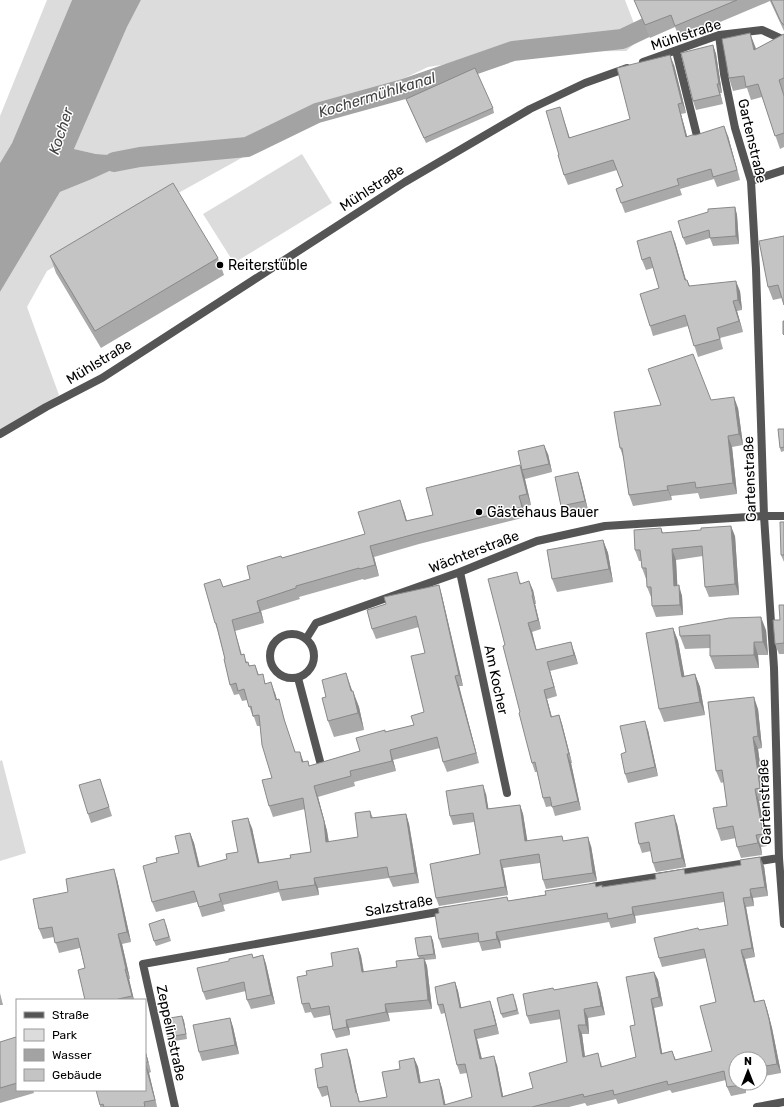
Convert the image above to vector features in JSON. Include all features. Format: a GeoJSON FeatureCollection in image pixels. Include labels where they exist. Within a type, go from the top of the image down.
{"type":"FeatureCollection","features":[{"type":"Feature","properties":{"kind":"street","name":"Mühlstraße"},"geometry":{"type":"LineString","coordinates":[[0,434],[46,407],[102,378],[405,182],[530,108],[585,83],[719,35],[762,30],[784,40]]}},
{"type":"Feature","properties":{"kind":"street","name":"Gartenstraße"},"geometry":{"type":"LineString","coordinates":[[719,35],[731,129],[751,181],[756,269],[764,516],[774,668],[779,858],[784,924]]}},
{"type":"Feature","properties":{"kind":"street"},"geometry":{"type":"LineString","coordinates":[[676,51],[698,140],[713,135]]}},
{"type":"Feature","properties":{"kind":"street"},"geometry":{"type":"LineString","coordinates":[[751,181],[784,170]]}},
{"type":"Feature","properties":{"kind":"street","name":"Wächterstraße"},"geometry":{"type":"LineString","coordinates":[[306,639],[316,624],[460,572],[537,541],[605,526],[784,516]]}},
{"type":"Feature","properties":{"kind":"street","name":"Am Kocher"},"geometry":{"type":"LineString","coordinates":[[460,572],[507,793]]}},
{"type":"Feature","properties":{"kind":"street"},"geometry":{"type":"LineString","coordinates":[[291,634],[299,635],[306,639],[312,648],[314,662],[308,672],[298,678],[286,678],[276,671],[270,660],[272,647],[279,639],[291,634]]}},
{"type":"Feature","properties":{"kind":"street"},"geometry":{"type":"LineString","coordinates":[[298,678],[321,764]]}},
{"type":"Feature","properties":{"kind":"street"},"geometry":{"type":"LineString","coordinates":[[583,889],[779,858]]}},
{"type":"Feature","properties":{"kind":"street","name":"Salzstraße"},"geometry":{"type":"LineString","coordinates":[[143,964],[457,909]]}},
{"type":"Feature","properties":{"kind":"street","name":"Zeppelinstraße"},"geometry":{"type":"LineString","coordinates":[[143,964],[174,1107]]}},
{"type":"Feature","properties":{"kind":"street"},"geometry":{"type":"LineString","coordinates":[[757,1107],[784,1102]]}},
{"type":"Feature","properties":{"kind":"green space"},"geometry":{"type":"Polygon","coordinates":[[[47,0],[72,0],[12,143],[0,163],[0,116],[47,0]]]}},
{"type":"Feature","properties":{"kind":"green space"},"geometry":{"type":"Polygon","coordinates":[[[141,0],[625,0],[640,39],[626,51],[527,52],[428,67],[274,140],[144,212],[47,271],[27,307],[59,395],[0,435],[0,292],[60,192],[139,157],[96,154],[74,149],[127,27],[141,0]]]}},
{"type":"Feature","properties":{"kind":"green space"},"geometry":{"type":"Polygon","coordinates":[[[302,154],[332,203],[234,263],[203,214],[302,154]]]}},
{"type":"Feature","properties":{"kind":"green space"},"geometry":{"type":"Polygon","coordinates":[[[2,760],[26,853],[0,861],[0,761],[2,760]]]}},
{"type":"Feature","properties":{"kind":"water","name":"Kocher"},"geometry":{"type":"Polygon","coordinates":[[[72,0],[141,0],[127,27],[74,149],[96,154],[140,157],[60,192],[0,292],[0,163],[12,143],[72,0]]]}},
{"type":"Feature","properties":{"kind":"building"},"geometry":{"type":"Polygon","coordinates":[[[634,0],[737,0],[675,26],[671,15],[645,25],[634,0]]]}},
{"type":"Feature","properties":{"kind":"building"},"geometry":{"type":"Polygon","coordinates":[[[771,0],[784,0],[784,25],[781,22],[771,0]]]}},
{"type":"Feature","properties":{"kind":"building"},"geometry":{"type":"Polygon","coordinates":[[[750,33],[754,50],[784,34],[784,78],[779,80],[784,96],[784,133],[775,136],[758,84],[746,87],[744,76],[729,78],[722,39],[750,33]]]}},
{"type":"Feature","properties":{"kind":"building"},"geometry":{"type":"Polygon","coordinates":[[[713,45],[719,84],[717,84],[720,95],[693,101],[681,53],[713,45]]]}},
{"type":"Feature","properties":{"kind":"building"},"geometry":{"type":"Polygon","coordinates":[[[670,55],[682,103],[678,104],[686,137],[724,126],[737,170],[713,177],[711,169],[677,179],[679,185],[621,203],[616,189],[623,186],[613,160],[564,175],[546,111],[560,107],[569,138],[630,119],[617,68],[670,55]]]}},
{"type":"Feature","properties":{"kind":"building"},"geometry":{"type":"Polygon","coordinates":[[[475,68],[493,108],[424,138],[406,99],[475,68]]]}},
{"type":"Feature","properties":{"kind":"building"},"geometry":{"type":"Polygon","coordinates":[[[173,183],[218,258],[95,331],[50,256],[173,183]]]}},
{"type":"Feature","properties":{"kind":"building"},"geometry":{"type":"Polygon","coordinates":[[[735,207],[736,236],[710,238],[709,230],[683,238],[678,221],[708,212],[708,209],[735,207]]]}},
{"type":"Feature","properties":{"kind":"building"},"geometry":{"type":"Polygon","coordinates":[[[671,231],[685,280],[687,280],[689,286],[736,281],[738,300],[733,301],[739,321],[717,328],[720,339],[694,346],[685,315],[650,326],[640,294],[659,288],[650,257],[642,260],[637,241],[671,231]]]}},
{"type":"Feature","properties":{"kind":"building"},"geometry":{"type":"Polygon","coordinates":[[[784,236],[784,305],[778,285],[768,287],[759,241],[784,236]]]}},
{"type":"Feature","properties":{"kind":"building"},"geometry":{"type":"Polygon","coordinates":[[[784,321],[784,335],[783,334],[784,321]]]}},
{"type":"Feature","properties":{"kind":"building"},"geometry":{"type":"Polygon","coordinates":[[[693,354],[711,400],[734,397],[739,434],[728,436],[733,483],[696,488],[695,482],[667,486],[668,490],[629,495],[622,448],[620,448],[614,412],[661,405],[648,369],[693,354]]]}},
{"type":"Feature","properties":{"kind":"building"},"geometry":{"type":"Polygon","coordinates":[[[778,429],[784,429],[784,447],[780,448],[778,429]]]}},
{"type":"Feature","properties":{"kind":"building"},"geometry":{"type":"Polygon","coordinates":[[[544,445],[549,464],[522,470],[518,451],[544,445]]]}},
{"type":"Feature","properties":{"kind":"building"},"geometry":{"type":"Polygon","coordinates":[[[520,465],[527,494],[519,496],[522,507],[370,546],[375,565],[359,568],[296,586],[296,588],[257,601],[260,612],[232,620],[241,655],[244,654],[246,663],[248,662],[249,666],[255,665],[258,675],[263,674],[265,684],[271,682],[276,700],[279,699],[295,752],[300,752],[302,762],[308,761],[309,766],[360,751],[356,738],[385,730],[385,732],[414,725],[411,716],[424,712],[411,656],[425,653],[416,616],[372,629],[367,610],[386,604],[384,597],[439,585],[459,675],[455,676],[476,753],[443,762],[437,737],[390,750],[392,761],[350,771],[351,776],[314,786],[324,821],[326,842],[358,837],[355,813],[370,811],[371,818],[406,814],[415,873],[389,877],[387,867],[314,878],[315,885],[279,890],[277,881],[219,894],[221,901],[199,907],[194,891],[152,902],[143,866],[157,862],[156,858],[179,853],[175,836],[190,833],[198,867],[227,859],[226,854],[238,852],[232,821],[248,818],[258,863],[291,858],[290,855],[311,852],[303,798],[269,806],[262,780],[272,778],[262,745],[259,715],[253,716],[251,706],[249,707],[244,689],[238,691],[236,683],[230,685],[216,623],[204,584],[220,579],[223,587],[250,579],[247,566],[281,556],[282,558],[365,534],[358,512],[400,500],[406,521],[433,515],[426,488],[520,465]]]}},
{"type":"Feature","properties":{"kind":"building"},"geometry":{"type":"Polygon","coordinates":[[[578,472],[585,501],[561,506],[555,477],[578,472]]]}},
{"type":"Feature","properties":{"kind":"building"},"geometry":{"type":"Polygon","coordinates":[[[780,522],[784,522],[784,555],[781,555],[780,522]]]}},
{"type":"Feature","properties":{"kind":"building"},"geometry":{"type":"Polygon","coordinates":[[[731,526],[735,584],[705,587],[702,546],[672,549],[674,586],[679,585],[680,605],[652,606],[651,587],[647,587],[646,568],[642,568],[640,550],[635,550],[634,530],[661,528],[662,533],[731,526]]]}},
{"type":"Feature","properties":{"kind":"building"},"geometry":{"type":"Polygon","coordinates":[[[603,540],[609,569],[552,579],[547,550],[603,540]]]}},
{"type":"Feature","properties":{"kind":"building"},"geometry":{"type":"Polygon","coordinates":[[[517,572],[520,584],[529,581],[533,595],[538,620],[528,623],[536,650],[571,642],[574,655],[547,662],[554,687],[544,690],[551,717],[559,715],[569,754],[567,754],[578,801],[552,807],[550,797],[543,798],[535,762],[532,763],[488,579],[517,572]]]}},
{"type":"Feature","properties":{"kind":"building"},"geometry":{"type":"Polygon","coordinates":[[[779,605],[784,605],[784,643],[775,644],[773,620],[780,620],[779,605]]]}},
{"type":"Feature","properties":{"kind":"building"},"geometry":{"type":"Polygon","coordinates":[[[761,617],[763,642],[754,642],[754,655],[710,656],[710,635],[680,636],[679,627],[729,618],[761,617]]]}},
{"type":"Feature","properties":{"kind":"building"},"geometry":{"type":"Polygon","coordinates":[[[673,628],[682,677],[695,674],[700,702],[659,709],[646,633],[673,628]]]}},
{"type":"Feature","properties":{"kind":"building"},"geometry":{"type":"Polygon","coordinates":[[[346,673],[351,691],[353,691],[358,713],[328,721],[322,698],[326,697],[322,680],[346,673]]]}},
{"type":"Feature","properties":{"kind":"building"},"geometry":{"type":"Polygon","coordinates":[[[754,697],[758,736],[753,737],[760,788],[755,789],[763,834],[756,835],[758,843],[737,847],[733,826],[717,829],[713,808],[727,806],[722,770],[716,771],[708,702],[754,697]]]}},
{"type":"Feature","properties":{"kind":"building"},"geometry":{"type":"Polygon","coordinates":[[[645,721],[655,767],[625,774],[621,754],[626,752],[620,726],[645,721]]]}},
{"type":"Feature","properties":{"kind":"building"},"geometry":{"type":"Polygon","coordinates":[[[100,779],[109,807],[88,814],[79,785],[100,779]]]}},
{"type":"Feature","properties":{"kind":"building"},"geometry":{"type":"Polygon","coordinates":[[[483,785],[487,809],[520,805],[525,841],[562,836],[563,841],[588,837],[593,873],[543,880],[539,854],[500,860],[505,887],[436,898],[430,864],[480,854],[473,813],[450,816],[446,791],[483,785]]]}},
{"type":"Feature","properties":{"kind":"building"},"geometry":{"type":"Polygon","coordinates":[[[674,815],[682,858],[653,863],[649,842],[639,844],[635,823],[674,815]]]}},
{"type":"Feature","properties":{"kind":"building"},"geometry":{"type":"Polygon","coordinates":[[[760,857],[765,887],[750,889],[751,897],[743,898],[752,948],[741,950],[754,1002],[764,1000],[777,1064],[768,1066],[768,1051],[728,1051],[728,1087],[724,1071],[668,1085],[667,1081],[614,1095],[613,1090],[584,1097],[583,1094],[532,1107],[331,1107],[327,1086],[318,1088],[315,1069],[323,1067],[321,1054],[347,1049],[359,1102],[387,1097],[382,1072],[400,1069],[399,1061],[414,1058],[419,1083],[439,1079],[444,1105],[472,1097],[465,1064],[457,1065],[443,1004],[438,1005],[435,987],[455,982],[460,1008],[490,1001],[496,1025],[474,1030],[480,1059],[494,1056],[502,1097],[533,1088],[529,1073],[567,1062],[559,1010],[527,1016],[523,994],[597,982],[601,1006],[584,1009],[586,1025],[578,1025],[583,1057],[598,1053],[601,1067],[636,1057],[630,1026],[635,1025],[626,977],[654,972],[659,997],[651,999],[661,1054],[672,1051],[675,1060],[712,1051],[700,1006],[716,1002],[704,949],[659,958],[654,938],[698,928],[699,930],[728,925],[723,892],[632,907],[633,914],[608,919],[607,913],[496,932],[497,939],[479,942],[478,933],[439,939],[435,914],[439,913],[438,908],[507,897],[508,901],[546,895],[545,891],[595,883],[596,887],[602,885],[602,887],[656,879],[655,874],[684,869],[685,874],[741,865],[740,860],[760,857]]]}},
{"type":"Feature","properties":{"kind":"building"},"geometry":{"type":"Polygon","coordinates":[[[114,869],[127,932],[118,934],[132,996],[118,999],[85,999],[78,970],[85,968],[78,938],[55,943],[52,927],[39,929],[33,899],[68,892],[66,879],[114,869]]]}},
{"type":"Feature","properties":{"kind":"building"},"geometry":{"type":"Polygon","coordinates":[[[164,919],[169,937],[154,941],[149,924],[164,919]]]}},
{"type":"Feature","properties":{"kind":"building"},"geometry":{"type":"Polygon","coordinates":[[[431,936],[434,954],[418,956],[415,938],[431,936]]]}},
{"type":"Feature","properties":{"kind":"building"},"geometry":{"type":"Polygon","coordinates":[[[358,948],[362,972],[397,967],[396,961],[424,958],[428,1000],[385,1004],[386,1012],[346,1020],[347,1027],[333,1030],[329,1006],[311,1009],[309,1003],[302,1004],[297,977],[307,975],[306,971],[333,966],[331,953],[358,948]]]}},
{"type":"Feature","properties":{"kind":"building"},"geometry":{"type":"Polygon","coordinates":[[[252,954],[253,958],[263,955],[271,995],[247,1000],[244,982],[203,992],[197,968],[252,954]]]}},
{"type":"Feature","properties":{"kind":"building"},"geometry":{"type":"Polygon","coordinates":[[[513,994],[517,1010],[501,1014],[497,998],[513,994]]]}},
{"type":"Feature","properties":{"kind":"building"},"geometry":{"type":"Polygon","coordinates":[[[182,1016],[186,1034],[168,1037],[164,1019],[182,1016]]]}},
{"type":"Feature","properties":{"kind":"building"},"geometry":{"type":"Polygon","coordinates":[[[230,1018],[235,1045],[199,1052],[193,1025],[230,1018]]]}},
{"type":"Feature","properties":{"kind":"building"},"geometry":{"type":"Polygon","coordinates":[[[16,1037],[16,1083],[0,1088],[0,1042],[16,1037]]]}},
{"type":"Feature","properties":{"kind":"building"},"geometry":{"type":"Polygon","coordinates":[[[146,1067],[155,1100],[144,1102],[145,1107],[104,1107],[103,1104],[100,1105],[96,1091],[146,1091],[146,1067]]]}},
{"type":"Feature","properties":{"kind":"waterway","name":"Kochermühlkanal"},"geometry":{"type":"LineString","coordinates":[[114,162],[140,157],[247,147],[317,113],[404,89],[513,51],[622,39],[704,0]]}},
{"type":"Feature","properties":{"kind":"place","name":"Reiterstüble"},"geometry":{"type":"Point","coordinates":[220,265]}},
{"type":"Feature","properties":{"kind":"place","name":"Gästehaus Bauer"},"geometry":{"type":"Point","coordinates":[479,512]}}]}
